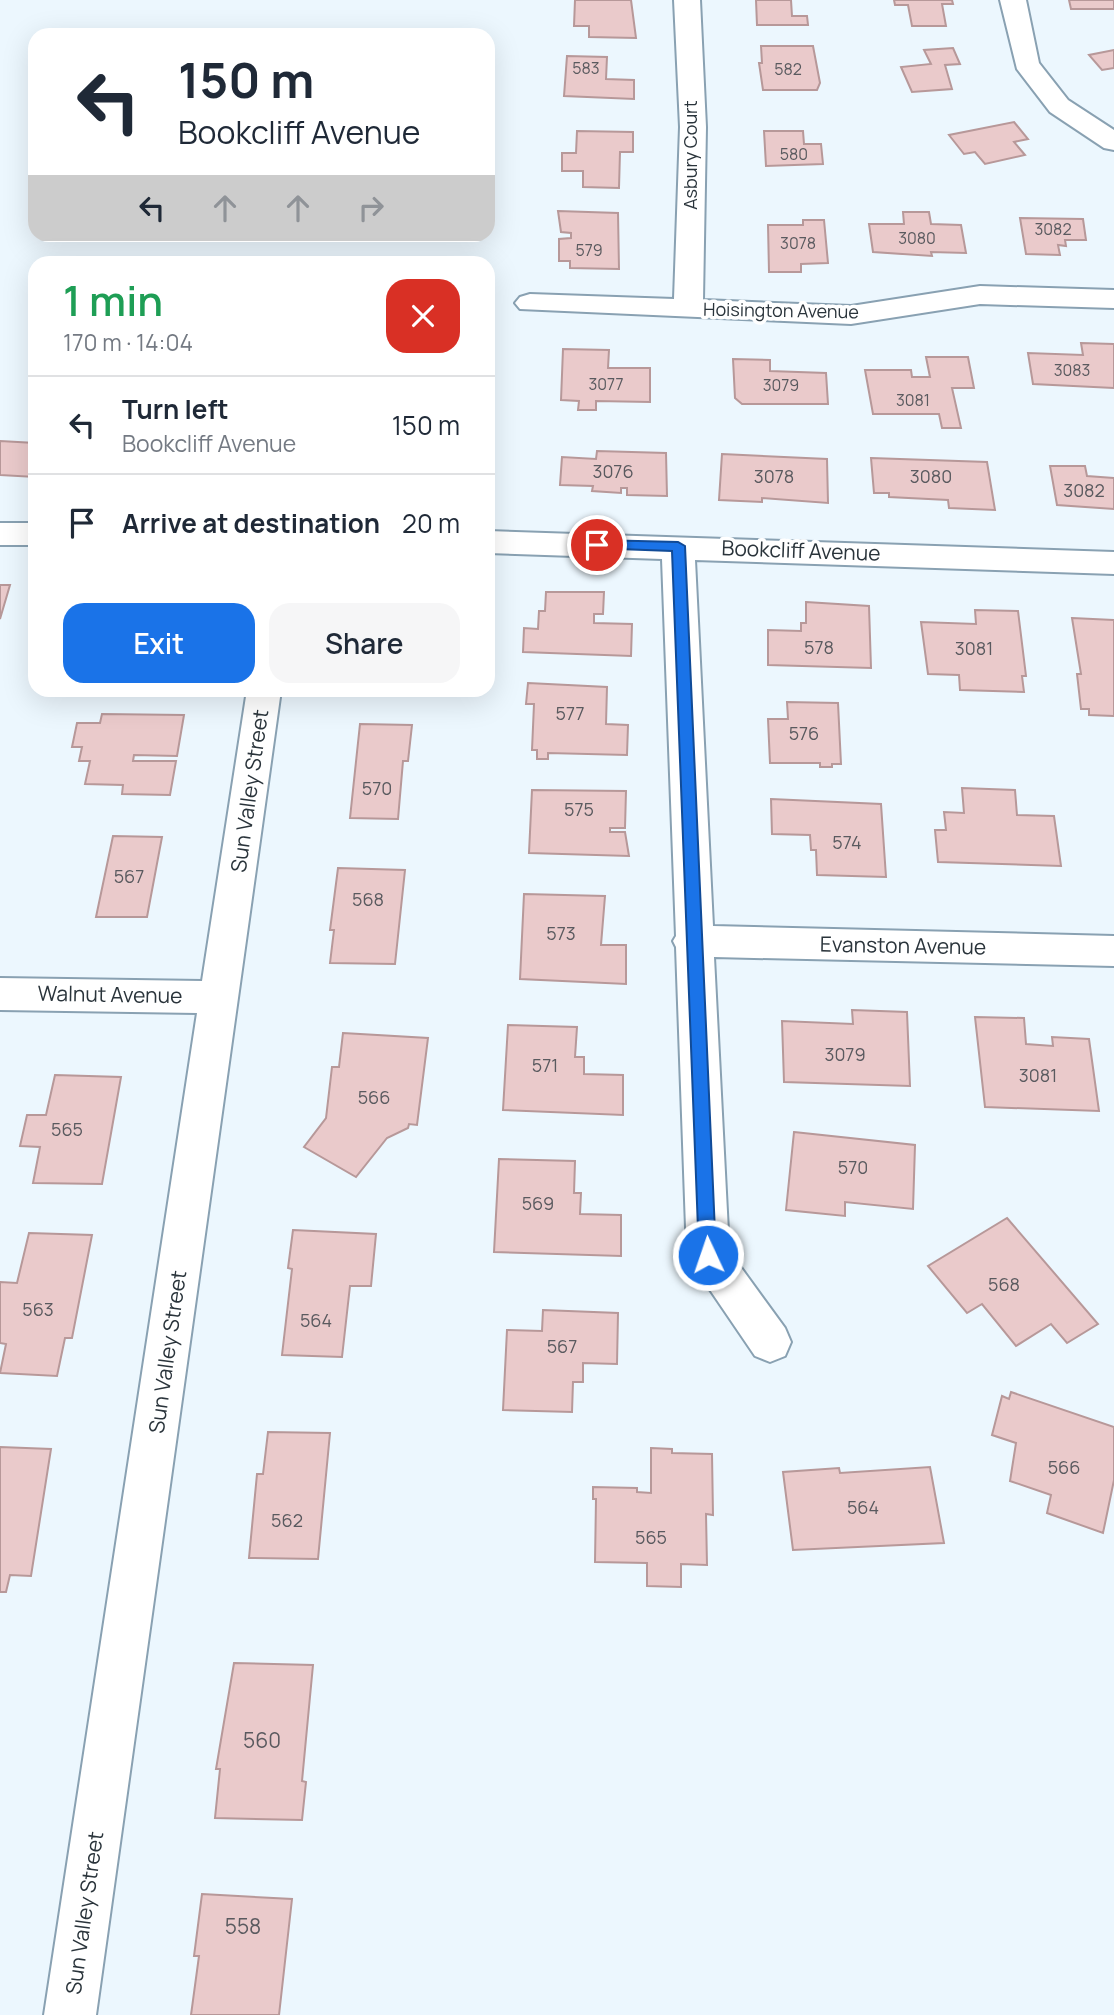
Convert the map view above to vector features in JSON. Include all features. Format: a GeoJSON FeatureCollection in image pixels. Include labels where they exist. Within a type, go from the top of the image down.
{"type":"FeatureCollection","features":[{"type":"Feature","properties":{"kind":"street","name":"Asbury Court"},"geometry":{"type":"LineString","coordinates":[[687,0],[693,127],[688,310]]}},
{"type":"Feature","properties":{"kind":"street"},"geometry":{"type":"LineString","coordinates":[[1013,0],[1026,64],[1059,106],[1114,142]]}},
{"type":"Feature","properties":{"kind":"street","name":"Hoisington Avenue"},"geometry":{"type":"LineString","coordinates":[[530,303],[851,315],[980,295],[1114,299]]}},
{"type":"Feature","properties":{"kind":"street"},"geometry":{"type":"LineString","coordinates":[[0,534],[28,534]]}},
{"type":"Feature","properties":{"kind":"street","name":"Bookcliff Avenue"},"geometry":{"type":"LineString","coordinates":[[495,542],[678,546],[1114,563]]}},
{"type":"Feature","properties":{"kind":"street"},"geometry":{"type":"LineString","coordinates":[[678,546],[692,941],[708,1255],[770,1342]]}},
{"type":"Feature","properties":{"kind":"street","name":"Sun Valley Street"},"geometry":{"type":"LineString","coordinates":[[70,2015],[263,697]]}},
{"type":"Feature","properties":{"kind":"street","name":"Evanston Avenue"},"geometry":{"type":"LineString","coordinates":[[692,941],[1114,951]]}},
{"type":"Feature","properties":{"kind":"street","name":"Walnut Avenue"},"geometry":{"type":"LineString","coordinates":[[0,994],[220,997]]}},
{"type":"Feature","properties":{"kind":"building"},"geometry":{"type":"Polygon","coordinates":[[[575,0],[631,0],[636,38],[589,37],[589,26],[574,26],[575,0]]]}},
{"type":"Feature","properties":{"kind":"building"},"geometry":{"type":"Polygon","coordinates":[[[756,0],[791,0],[792,16],[807,16],[808,25],[757,25],[756,0]]]}},
{"type":"Feature","properties":{"kind":"building"},"geometry":{"type":"Polygon","coordinates":[[[894,0],[952,0],[953,4],[942,4],[946,26],[912,26],[908,5],[895,5],[894,0]]]}},
{"type":"Feature","properties":{"kind":"building"},"geometry":{"type":"Polygon","coordinates":[[[1069,0],[1114,0],[1114,9],[1071,9],[1069,0]]]}},
{"type":"Feature","properties":{"kind":"building"},"geometry":{"type":"Polygon","coordinates":[[[761,46],[813,46],[820,83],[817,90],[763,90],[759,63],[762,63],[761,46]]]}},
{"type":"Feature","properties":{"kind":"building"},"geometry":{"type":"Polygon","coordinates":[[[953,48],[960,64],[945,65],[952,89],[912,92],[901,67],[931,64],[924,50],[953,48]]]}},
{"type":"Feature","properties":{"kind":"building"},"geometry":{"type":"Polygon","coordinates":[[[1114,50],[1114,68],[1102,70],[1089,55],[1114,50]]]}},
{"type":"Feature","properties":{"kind":"building"},"geometry":{"type":"Polygon","coordinates":[[[567,56],[607,57],[606,79],[634,80],[634,99],[564,96],[567,56]]]}},
{"type":"Feature","properties":{"kind":"building"},"geometry":{"type":"Polygon","coordinates":[[[1014,122],[1028,139],[1014,142],[1025,155],[985,164],[975,152],[964,154],[949,135],[1014,122]]]}},
{"type":"Feature","properties":{"kind":"building"},"geometry":{"type":"Polygon","coordinates":[[[577,131],[633,132],[633,152],[620,152],[619,188],[583,187],[583,171],[562,171],[562,153],[576,153],[577,131]]]}},
{"type":"Feature","properties":{"kind":"building"},"geometry":{"type":"Polygon","coordinates":[[[764,131],[803,131],[804,144],[821,144],[823,164],[766,166],[764,131]]]}},
{"type":"Feature","properties":{"kind":"building"},"geometry":{"type":"Polygon","coordinates":[[[558,211],[618,213],[619,269],[570,268],[570,261],[559,261],[559,239],[571,238],[571,233],[561,232],[558,211]]]}},
{"type":"Feature","properties":{"kind":"building"},"geometry":{"type":"Polygon","coordinates":[[[903,212],[929,212],[931,224],[961,225],[966,253],[931,252],[932,256],[873,252],[869,224],[904,224],[903,212]]]}},
{"type":"Feature","properties":{"kind":"building"},"geometry":{"type":"Polygon","coordinates":[[[1020,218],[1083,219],[1086,240],[1065,240],[1066,246],[1058,245],[1060,255],[1026,254],[1020,218]]]}},
{"type":"Feature","properties":{"kind":"building"},"geometry":{"type":"Polygon","coordinates":[[[803,220],[824,220],[828,263],[801,264],[801,272],[769,272],[768,225],[803,225],[803,220]]]}},
{"type":"Feature","properties":{"kind":"building"},"geometry":{"type":"Polygon","coordinates":[[[1081,343],[1114,344],[1114,388],[1033,384],[1028,353],[1083,355],[1081,343]]]}},
{"type":"Feature","properties":{"kind":"building"},"geometry":{"type":"Polygon","coordinates":[[[563,349],[609,350],[608,368],[650,368],[650,402],[596,401],[596,410],[578,410],[579,401],[561,400],[563,349]]]}},
{"type":"Feature","properties":{"kind":"building"},"geometry":{"type":"Polygon","coordinates":[[[926,357],[968,357],[974,388],[952,388],[961,428],[942,428],[939,414],[873,414],[865,370],[911,370],[912,377],[930,377],[926,357]]]}},
{"type":"Feature","properties":{"kind":"building"},"geometry":{"type":"Polygon","coordinates":[[[733,359],[770,360],[770,371],[826,373],[828,404],[742,404],[735,398],[733,359]]]}},
{"type":"Feature","properties":{"kind":"building"},"geometry":{"type":"Polygon","coordinates":[[[0,441],[28,443],[28,477],[0,475],[0,441]]]}},
{"type":"Feature","properties":{"kind":"building"},"geometry":{"type":"Polygon","coordinates":[[[597,451],[666,453],[667,496],[627,495],[627,488],[621,488],[621,493],[592,491],[593,486],[560,485],[562,457],[596,459],[597,451]]]}},
{"type":"Feature","properties":{"kind":"building"},"geometry":{"type":"Polygon","coordinates":[[[722,454],[827,459],[828,503],[762,498],[762,502],[719,500],[722,454]]]}},
{"type":"Feature","properties":{"kind":"building"},"geometry":{"type":"Polygon","coordinates":[[[871,458],[987,462],[995,510],[949,508],[948,500],[889,497],[889,493],[874,493],[871,458]]]}},
{"type":"Feature","properties":{"kind":"building"},"geometry":{"type":"Polygon","coordinates":[[[1050,466],[1085,466],[1087,476],[1114,478],[1114,509],[1057,505],[1050,466]]]}},
{"type":"Feature","properties":{"kind":"building"},"geometry":{"type":"Polygon","coordinates":[[[0,585],[10,585],[0,619],[0,585]]]}},
{"type":"Feature","properties":{"kind":"building"},"geometry":{"type":"Polygon","coordinates":[[[546,592],[604,592],[603,614],[594,614],[594,623],[632,624],[631,656],[523,652],[524,628],[538,629],[539,611],[545,611],[546,592]]]}},
{"type":"Feature","properties":{"kind":"building"},"geometry":{"type":"Polygon","coordinates":[[[806,602],[869,606],[871,668],[768,665],[768,630],[801,631],[801,623],[806,623],[806,602]]]}},
{"type":"Feature","properties":{"kind":"building"},"geometry":{"type":"Polygon","coordinates":[[[975,610],[1018,611],[1026,676],[1022,676],[1024,692],[960,690],[959,675],[928,674],[921,622],[976,624],[975,610]]]}},
{"type":"Feature","properties":{"kind":"building"},"geometry":{"type":"Polygon","coordinates":[[[1072,618],[1114,620],[1114,716],[1089,715],[1089,709],[1081,709],[1077,674],[1081,674],[1072,618]]]}},
{"type":"Feature","properties":{"kind":"building"},"geometry":{"type":"Polygon","coordinates":[[[528,683],[607,687],[606,724],[628,725],[627,755],[548,753],[548,759],[537,759],[537,750],[532,750],[534,704],[526,704],[528,683]]]}},
{"type":"Feature","properties":{"kind":"building"},"geometry":{"type":"Polygon","coordinates":[[[787,702],[838,703],[841,764],[820,767],[820,763],[770,763],[768,719],[788,719],[787,702]]]}},
{"type":"Feature","properties":{"kind":"building"},"geometry":{"type":"Polygon","coordinates":[[[102,714],[184,715],[177,756],[134,755],[133,761],[176,761],[170,795],[122,794],[123,785],[85,784],[90,761],[79,761],[82,747],[72,747],[77,723],[100,723],[102,714]]]}},
{"type":"Feature","properties":{"kind":"building"},"geometry":{"type":"Polygon","coordinates":[[[360,724],[412,725],[408,761],[403,761],[398,819],[350,818],[360,724]]]}},
{"type":"Feature","properties":{"kind":"building"},"geometry":{"type":"Polygon","coordinates":[[[962,788],[1015,790],[1017,815],[1054,816],[1061,866],[938,862],[935,830],[946,830],[944,812],[964,813],[962,788]]]}},
{"type":"Feature","properties":{"kind":"building"},"geometry":{"type":"Polygon","coordinates":[[[532,790],[626,791],[625,828],[610,828],[610,832],[625,832],[629,856],[529,853],[532,790]]]}},
{"type":"Feature","properties":{"kind":"building"},"geometry":{"type":"Polygon","coordinates":[[[771,799],[881,804],[886,877],[817,875],[816,850],[811,850],[810,835],[772,834],[771,799]]]}},
{"type":"Feature","properties":{"kind":"building"},"geometry":{"type":"Polygon","coordinates":[[[113,836],[162,837],[147,917],[96,917],[113,836]]]}},
{"type":"Feature","properties":{"kind":"building"},"geometry":{"type":"Polygon","coordinates":[[[338,868],[405,870],[395,964],[330,963],[334,930],[330,930],[338,868]]]}},
{"type":"Feature","properties":{"kind":"building"},"geometry":{"type":"Polygon","coordinates":[[[524,894],[605,896],[601,945],[626,945],[626,984],[520,979],[524,894]]]}},
{"type":"Feature","properties":{"kind":"building"},"geometry":{"type":"Polygon","coordinates":[[[852,1010],[907,1012],[910,1086],[784,1082],[782,1021],[853,1024],[852,1010]]]}},
{"type":"Feature","properties":{"kind":"building"},"geometry":{"type":"Polygon","coordinates":[[[975,1017],[1024,1018],[1026,1044],[1053,1046],[1052,1037],[1089,1039],[1099,1111],[985,1107],[975,1017]]]}},
{"type":"Feature","properties":{"kind":"building"},"geometry":{"type":"Polygon","coordinates":[[[508,1025],[577,1027],[575,1057],[584,1057],[584,1074],[623,1075],[623,1115],[503,1110],[508,1025]]]}},
{"type":"Feature","properties":{"kind":"building"},"geometry":{"type":"Polygon","coordinates":[[[343,1033],[428,1038],[417,1125],[409,1124],[408,1128],[387,1138],[356,1177],[304,1147],[326,1118],[332,1067],[339,1067],[343,1033]]]}},
{"type":"Feature","properties":{"kind":"building"},"geometry":{"type":"Polygon","coordinates":[[[55,1075],[121,1077],[102,1184],[33,1183],[40,1147],[20,1146],[27,1115],[46,1115],[55,1075]]]}},
{"type":"Feature","properties":{"kind":"building"},"geometry":{"type":"Polygon","coordinates":[[[794,1132],[915,1145],[913,1209],[845,1202],[845,1216],[786,1210],[794,1132]]]}},
{"type":"Feature","properties":{"kind":"building"},"geometry":{"type":"Polygon","coordinates":[[[499,1159],[575,1161],[574,1193],[581,1193],[580,1214],[621,1215],[621,1256],[494,1252],[499,1159]]]}},
{"type":"Feature","properties":{"kind":"building"},"geometry":{"type":"Polygon","coordinates":[[[1007,1218],[1098,1324],[1067,1343],[1051,1324],[1016,1346],[982,1304],[967,1313],[928,1266],[1007,1218]]]}},
{"type":"Feature","properties":{"kind":"building"},"geometry":{"type":"Polygon","coordinates":[[[293,1230],[376,1234],[371,1286],[350,1286],[342,1357],[282,1355],[292,1269],[288,1268],[293,1230]]]}},
{"type":"Feature","properties":{"kind":"building"},"geometry":{"type":"Polygon","coordinates":[[[29,1233],[92,1235],[72,1338],[65,1338],[57,1376],[0,1373],[6,1344],[0,1343],[0,1282],[17,1283],[29,1233]]]}},
{"type":"Feature","properties":{"kind":"building"},"geometry":{"type":"Polygon","coordinates":[[[543,1310],[618,1313],[617,1364],[583,1363],[583,1382],[573,1382],[572,1412],[503,1410],[507,1330],[542,1331],[543,1310]]]}},
{"type":"Feature","properties":{"kind":"building"},"geometry":{"type":"Polygon","coordinates":[[[1011,1392],[1114,1427],[1114,1480],[1103,1533],[1047,1513],[1051,1495],[1010,1481],[1016,1443],[992,1435],[1002,1396],[1009,1399],[1011,1392]]]}},
{"type":"Feature","properties":{"kind":"building"},"geometry":{"type":"Polygon","coordinates":[[[268,1432],[330,1433],[318,1559],[249,1558],[257,1474],[263,1474],[268,1432]]]}},
{"type":"Feature","properties":{"kind":"building"},"geometry":{"type":"Polygon","coordinates":[[[0,1447],[51,1449],[31,1576],[10,1575],[6,1592],[0,1592],[0,1447]]]}},
{"type":"Feature","properties":{"kind":"building"},"geometry":{"type":"Polygon","coordinates":[[[651,1448],[672,1449],[672,1453],[712,1454],[713,1515],[706,1514],[707,1565],[681,1564],[681,1587],[647,1586],[647,1563],[595,1562],[596,1499],[593,1499],[593,1487],[637,1488],[637,1492],[651,1493],[651,1448]]]}},
{"type":"Feature","properties":{"kind":"building"},"geometry":{"type":"Polygon","coordinates":[[[930,1467],[944,1543],[793,1550],[783,1472],[839,1468],[840,1473],[930,1467]]]}},
{"type":"Feature","properties":{"kind":"building"},"geometry":{"type":"Polygon","coordinates":[[[234,1663],[313,1665],[302,1781],[306,1782],[302,1820],[215,1818],[220,1769],[216,1769],[234,1663]]]}},
{"type":"Feature","properties":{"kind":"building"},"geometry":{"type":"Polygon","coordinates":[[[202,1894],[292,1899],[279,2015],[191,2015],[199,1956],[194,1956],[202,1894]]]}},
{"type":"Feature","properties":{"kind":"route"},"geometry":{"type":"LineString","coordinates":[[597,545],[678,546],[688,747],[692,941],[708,1255]]}}]}
